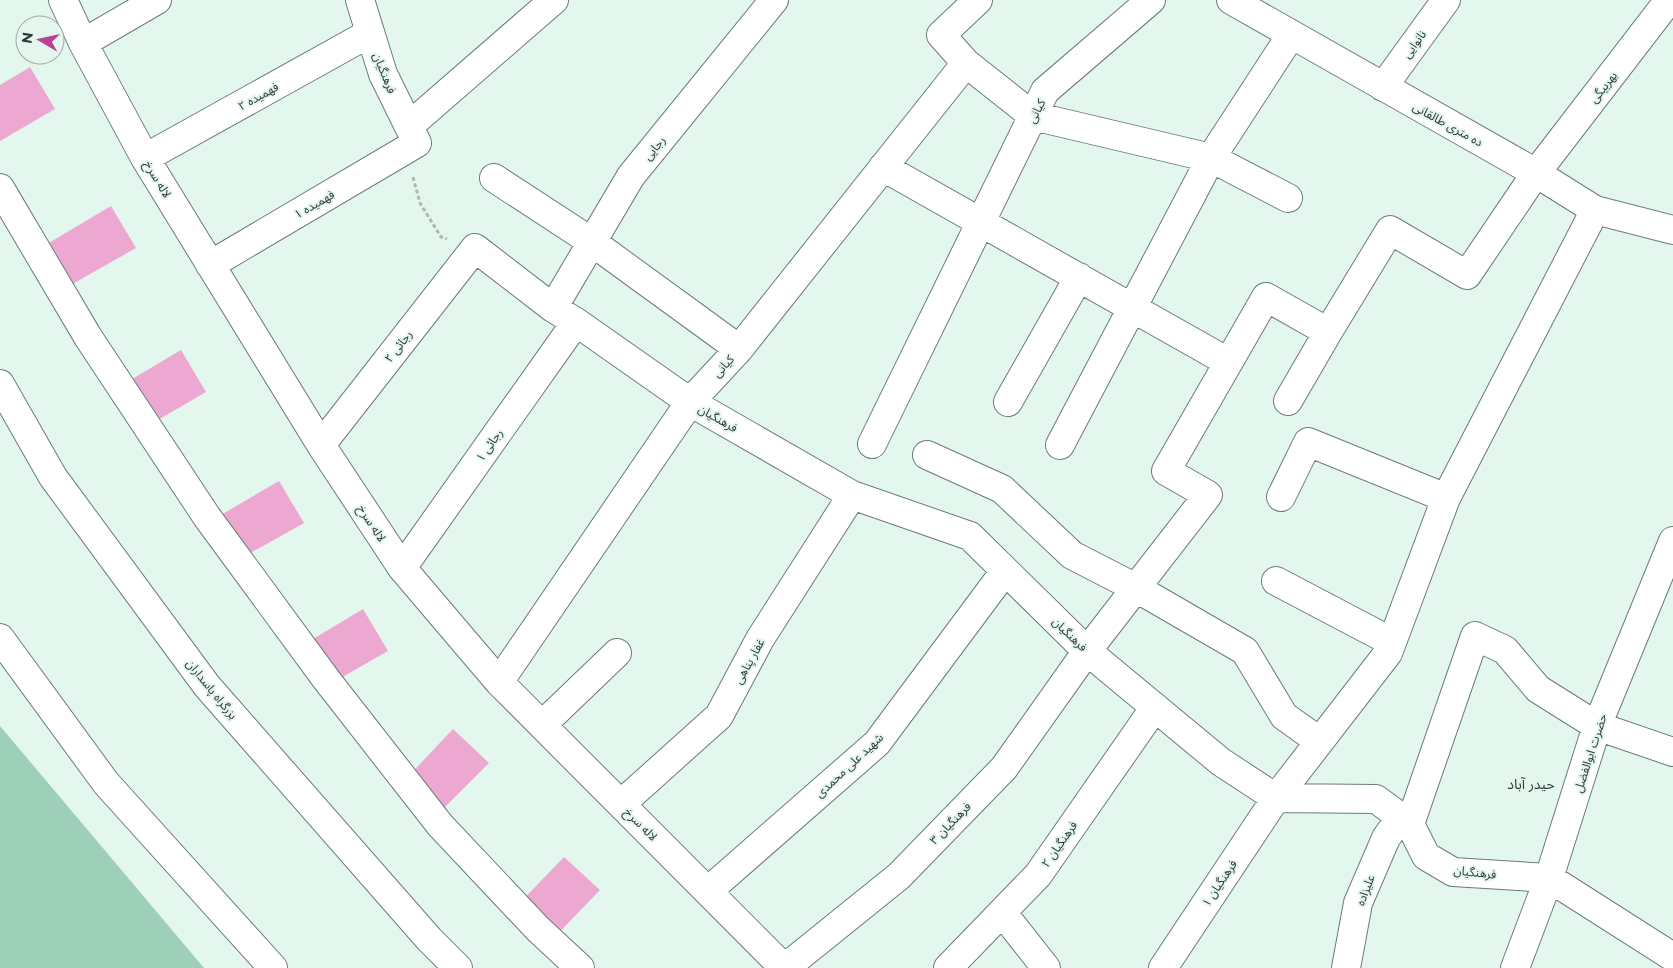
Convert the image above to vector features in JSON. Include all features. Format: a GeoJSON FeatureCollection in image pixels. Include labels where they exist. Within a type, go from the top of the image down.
{"type":"FeatureCollection","features":[{"type":"Feature","properties":{"kind":"main road","name":"لاله سرخ"},"geometry":{"type":"LineString","coordinates":[[63,0],[83,43],[146,158],[321,445],[402,568],[499,682],[784,968]]}},
{"type":"Feature","properties":{"kind":"main road"},"geometry":{"type":"LineString","coordinates":[[83,43],[157,0]]}},
{"type":"Feature","properties":{"kind":"main road","name":"فرهنگیان"},"geometry":{"type":"LineString","coordinates":[[360,0],[382,74],[411,139]]}},
{"type":"Feature","properties":{"kind":"main road","name":"فهمیده ۱"},"geometry":{"type":"LineString","coordinates":[[210,264],[411,139],[554,0]]}},
{"type":"Feature","properties":{"kind":"main road","name":"رجایی"},"geometry":{"type":"LineString","coordinates":[[553,308],[631,176],[774,0]]}},
{"type":"Feature","properties":{"kind":"main road"},"geometry":{"type":"LineString","coordinates":[[978,0],[941,34],[966,63],[1033,116],[1211,158],[1288,198]]}},
{"type":"Feature","properties":{"kind":"main road","name":"کیانی"},"geometry":{"type":"LineString","coordinates":[[872,444],[1045,91],[1151,0]]}},
{"type":"Feature","properties":{"kind":"main road","name":"ده متری طالقانی"},"geometry":{"type":"LineString","coordinates":[[1231,0],[1536,173],[1595,210],[1673,230]]}},
{"type":"Feature","properties":{"kind":"main road","name":"نانوایی"},"geometry":{"type":"LineString","coordinates":[[1383,87],[1446,0]]}},
{"type":"Feature","properties":{"kind":"main road","name":"بهربیگی"},"geometry":{"type":"LineString","coordinates":[[1328,332],[1390,230],[1467,275],[1536,173],[1669,0]]}},
{"type":"Feature","properties":{"kind":"main road","name":"فهمیده ۲"},"geometry":{"type":"LineString","coordinates":[[146,158],[370,33]]}},
{"type":"Feature","properties":{"kind":"main road"},"geometry":{"type":"LineString","coordinates":[[1060,446],[1211,158],[1291,35]]}},
{"type":"Feature","properties":{"kind":"main road","name":"کیانی"},"geometry":{"type":"LineString","coordinates":[[499,682],[690,402],[739,348],[966,63]]}},
{"type":"Feature","properties":{"kind":"main road"},"geometry":{"type":"LineString","coordinates":[[883,167],[1228,362],[1266,297],[1328,332],[1288,401]]}},
{"type":"Feature","properties":{"kind":"main road"},"geometry":{"type":"LineString","coordinates":[[494,178],[592,242],[739,348]]}},
{"type":"Feature","properties":{"kind":"main road"},"geometry":{"type":"LineString","coordinates":[[0,188],[88,337],[202,509],[321,671],[440,825],[538,928],[580,968]]}},
{"type":"Feature","properties":{"kind":"main road","name":"فرهنگیان ۱"},"geometry":{"type":"LineString","coordinates":[[1163,968],[1276,798],[1388,652],[1446,498],[1595,210]]}},
{"type":"Feature","properties":{"kind":"main road","name":"فرهنگیان"},"geometry":{"type":"LineString","coordinates":[[475,248],[553,308],[690,402],[852,495],[970,536],[1087,651],[1221,762],[1276,798],[1376,799],[1405,821],[1426,856],[1453,872],[1550,878],[1673,957]]}},
{"type":"Feature","properties":{"kind":"main road","name":"رجائی ۲"},"geometry":{"type":"LineString","coordinates":[[321,445],[475,248]]}},
{"type":"Feature","properties":{"kind":"main road"},"geometry":{"type":"LineString","coordinates":[[1008,402],[1079,277]]}},
{"type":"Feature","properties":{"kind":"main road","name":"رجائی ۱"},"geometry":{"type":"LineString","coordinates":[[402,568],[576,322]]}},
{"type":"Feature","properties":{"kind":"main road","name":"فرهنگیان ۳"},"geometry":{"type":"LineString","coordinates":[[784,968],[899,876],[1004,768],[1087,651],[1208,495],[1166,471],[1228,362]]}},
{"type":"Feature","properties":{"kind":"main road","name":"بزرگراه پاسداران"},"geometry":{"type":"LineString","coordinates":[[0,384],[53,477],[207,686],[429,939],[458,968]]}},
{"type":"Feature","properties":{"kind":"main road"},"geometry":{"type":"LineString","coordinates":[[1281,497],[1308,442],[1446,498]]}},
{"type":"Feature","properties":{"kind":"main road"},"geometry":{"type":"LineString","coordinates":[[927,455],[1002,489],[1072,554],[1136,588],[1245,651],[1284,716],[1320,741]]}},
{"type":"Feature","properties":{"kind":"main road","name":"غفار پناهی"},"geometry":{"type":"LineString","coordinates":[[621,804],[719,716],[760,639],[852,495]]}},
{"type":"Feature","properties":{"kind":"main road","name":"حضرت ابوالفضل"},"geometry":{"type":"LineString","coordinates":[[1515,968],[1550,878],[1597,726],[1673,541]]}},
{"type":"Feature","properties":{"kind":"main road","name":"شهید علی محمدی"},"geometry":{"type":"LineString","coordinates":[[708,892],[877,743],[1005,571]]}},
{"type":"Feature","properties":{"kind":"main road"},"geometry":{"type":"LineString","coordinates":[[1276,581],[1392,642]]}},
{"type":"Feature","properties":{"kind":"main road","name":"علیزاده"},"geometry":{"type":"LineString","coordinates":[[1346,968],[1358,903],[1386,838],[1405,821],[1475,636],[1505,650],[1538,689],[1597,726]]}},
{"type":"Feature","properties":{"kind":"main road"},"geometry":{"type":"LineString","coordinates":[[0,638],[106,783],[273,968]]}},
{"type":"Feature","properties":{"kind":"main road"},"geometry":{"type":"LineString","coordinates":[[542,726],[617,653]]}},
{"type":"Feature","properties":{"kind":"main road","name":"فرهنگیان ۲"},"geometry":{"type":"LineString","coordinates":[[948,968],[1038,875],[1155,708]]}},
{"type":"Feature","properties":{"kind":"main road"},"geometry":{"type":"LineString","coordinates":[[1597,726],[1673,752]]}},
{"type":"Feature","properties":{"kind":"main road"},"geometry":{"type":"LineString","coordinates":[[1002,912],[1046,968]]}},
{"type":"Feature","properties":{"kind":"path"},"geometry":{"type":"LineString","coordinates":[[411,139],[420,204],[441,237],[475,248]]}},
{"type":"Feature","properties":{"kind":"green space"},"geometry":{"type":"Polygon","coordinates":[[[0,726],[204,968],[0,968],[0,726]]]}},
{"type":"Feature","properties":{"kind":"building"},"geometry":{"type":"Polygon","coordinates":[[[30,67],[55,109],[0,141],[0,85],[30,67]]]}},
{"type":"Feature","properties":{"kind":"building"},"geometry":{"type":"Polygon","coordinates":[[[111,206],[136,248],[69,286],[47,244],[111,206]]]}},
{"type":"Feature","properties":{"kind":"building"},"geometry":{"type":"Polygon","coordinates":[[[181,350],[206,392],[139,431],[117,388],[181,350]]]}},
{"type":"Feature","properties":{"kind":"building"},"geometry":{"type":"Polygon","coordinates":[[[279,481],[304,523],[236,561],[214,519],[279,481]]]}},
{"type":"Feature","properties":{"kind":"building"},"geometry":{"type":"Polygon","coordinates":[[[363,609],[388,651],[320,690],[298,648],[363,609]]]}},
{"type":"Feature","properties":{"kind":"building"},"geometry":{"type":"Polygon","coordinates":[[[453,729],[489,763],[434,818],[401,784],[453,729]]]}},
{"type":"Feature","properties":{"kind":"building"},"geometry":{"type":"Polygon","coordinates":[[[564,857],[600,890],[546,946],[512,911],[564,857]]]}},
{"type":"Feature","properties":{"kind":"district","name":"حیدر آباد"},"geometry":{"type":"Point","coordinates":[1531,784]}}]}
